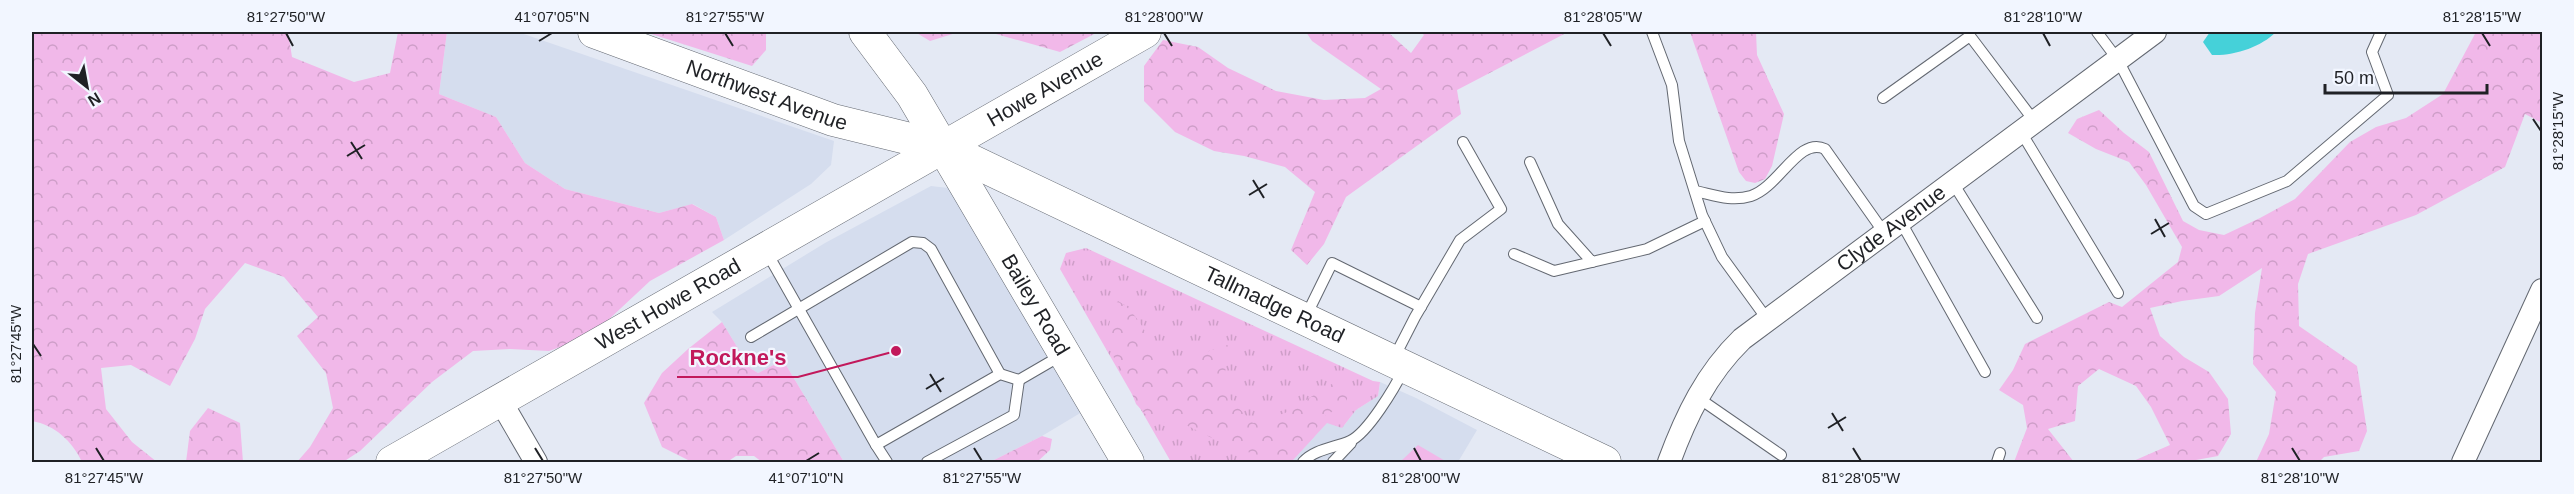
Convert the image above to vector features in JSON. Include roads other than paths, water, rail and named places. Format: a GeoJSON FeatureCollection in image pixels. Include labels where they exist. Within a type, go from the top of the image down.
{"type":"FeatureCollection","features":[{"type":"Feature","properties":{"kind":"street","name":"Northwest Avenue"},"geometry":{"type":"LineString","coordinates":[[594,32],[833,120],[944,147]]}},
{"type":"Feature","properties":{"kind":"street","name":"Bailey Road"},"geometry":{"type":"LineString","coordinates":[[864,32],[912,95],[944,147],[1128,462]]}},
{"type":"Feature","properties":{"kind":"street","name":"Howe Avenue"},"geometry":{"type":"LineString","coordinates":[[944,147],[1145,32]]}},
{"type":"Feature","properties":{"kind":"street","name":"Clyde Avenue"},"geometry":{"type":"LineString","coordinates":[[1669,462],[1697,397],[1725,356],[1767,320],[2156,32]]}},
{"type":"Feature","properties":{"kind":"street","name":"West Howe Road"},"geometry":{"type":"LineString","coordinates":[[392,462],[944,147]]}},
{"type":"Feature","properties":{"kind":"street","name":"Tallmadge Road"},"geometry":{"type":"LineString","coordinates":[[944,147],[1605,462]]}},
{"type":"Feature","properties":{"kind":"street"},"geometry":{"type":"LineString","coordinates":[[2463,462],[2542,290]]}},
{"type":"Feature","properties":{"kind":"street"},"geometry":{"type":"LineString","coordinates":[[500,400],[536,462]]}},
{"type":"Feature","properties":{"kind":"lane"},"geometry":{"type":"LineString","coordinates":[[1652,32],[1672,85],[1679,141],[1705,221],[1722,257],[1767,320]]}},
{"type":"Feature","properties":{"kind":"lane"},"geometry":{"type":"LineString","coordinates":[[2097,32],[2118,60],[2194,206],[2205,214],[2287,181],[2388,94],[2372,52],[2380,32]]}},
{"type":"Feature","properties":{"kind":"lane"},"geometry":{"type":"LineString","coordinates":[[1882,98],[1970,36],[2028,127],[2118,293]]}},
{"type":"Feature","properties":{"kind":"lane"},"geometry":{"type":"LineString","coordinates":[[1333,462],[1390,398],[1399,364],[1420,308],[1460,240],[1501,208],[1463,142]]}},
{"type":"Feature","properties":{"kind":"lane"},"geometry":{"type":"LineString","coordinates":[[1695,191],[1729,199],[1753,195],[1772,183],[1807,148],[1818,145],[1826,149],[1893,228],[1985,372]]}},
{"type":"Feature","properties":{"kind":"lane"},"geometry":{"type":"LineString","coordinates":[[1530,162],[1558,225],[1592,262]]}},
{"type":"Feature","properties":{"kind":"lane"},"geometry":{"type":"LineString","coordinates":[[1953,183],[2037,318]]}},
{"type":"Feature","properties":{"kind":"lane"},"geometry":{"type":"LineString","coordinates":[[1514,254],[1554,271],[1647,249],[1705,221]]}},
{"type":"Feature","properties":{"kind":"lane"},"geometry":{"type":"LineString","coordinates":[[751,337],[912,242],[923,243],[931,249],[1000,374],[1019,380],[1064,354]]}},
{"type":"Feature","properties":{"kind":"lane"},"geometry":{"type":"LineString","coordinates":[[765,249],[876,445],[888,462]]}},
{"type":"Feature","properties":{"kind":"lane"},"geometry":{"type":"LineString","coordinates":[[1304,319],[1332,263],[1420,308]]}},
{"type":"Feature","properties":{"kind":"lane"},"geometry":{"type":"LineString","coordinates":[[876,445],[1000,374]]}},
{"type":"Feature","properties":{"kind":"lane"},"geometry":{"type":"LineString","coordinates":[[927,462],[1014,415],[1019,380]]}},
{"type":"Feature","properties":{"kind":"lane"},"geometry":{"type":"LineString","coordinates":[[1697,397],[1781,455]]}},
{"type":"Feature","properties":{"kind":"lane"},"geometry":{"type":"LineString","coordinates":[[1303,462],[1309,456],[1353,440]]}},
{"type":"Feature","properties":{"kind":"water"},"geometry":{"type":"Polygon","coordinates":[[[2210,32],[2276,32],[2247,50],[2212,55],[2203,42],[2210,32]]]}},
{"type":"Feature","properties":{"kind":"place","name":"Rockne's"},"geometry":{"type":"Point","coordinates":[896,351]}}]}
